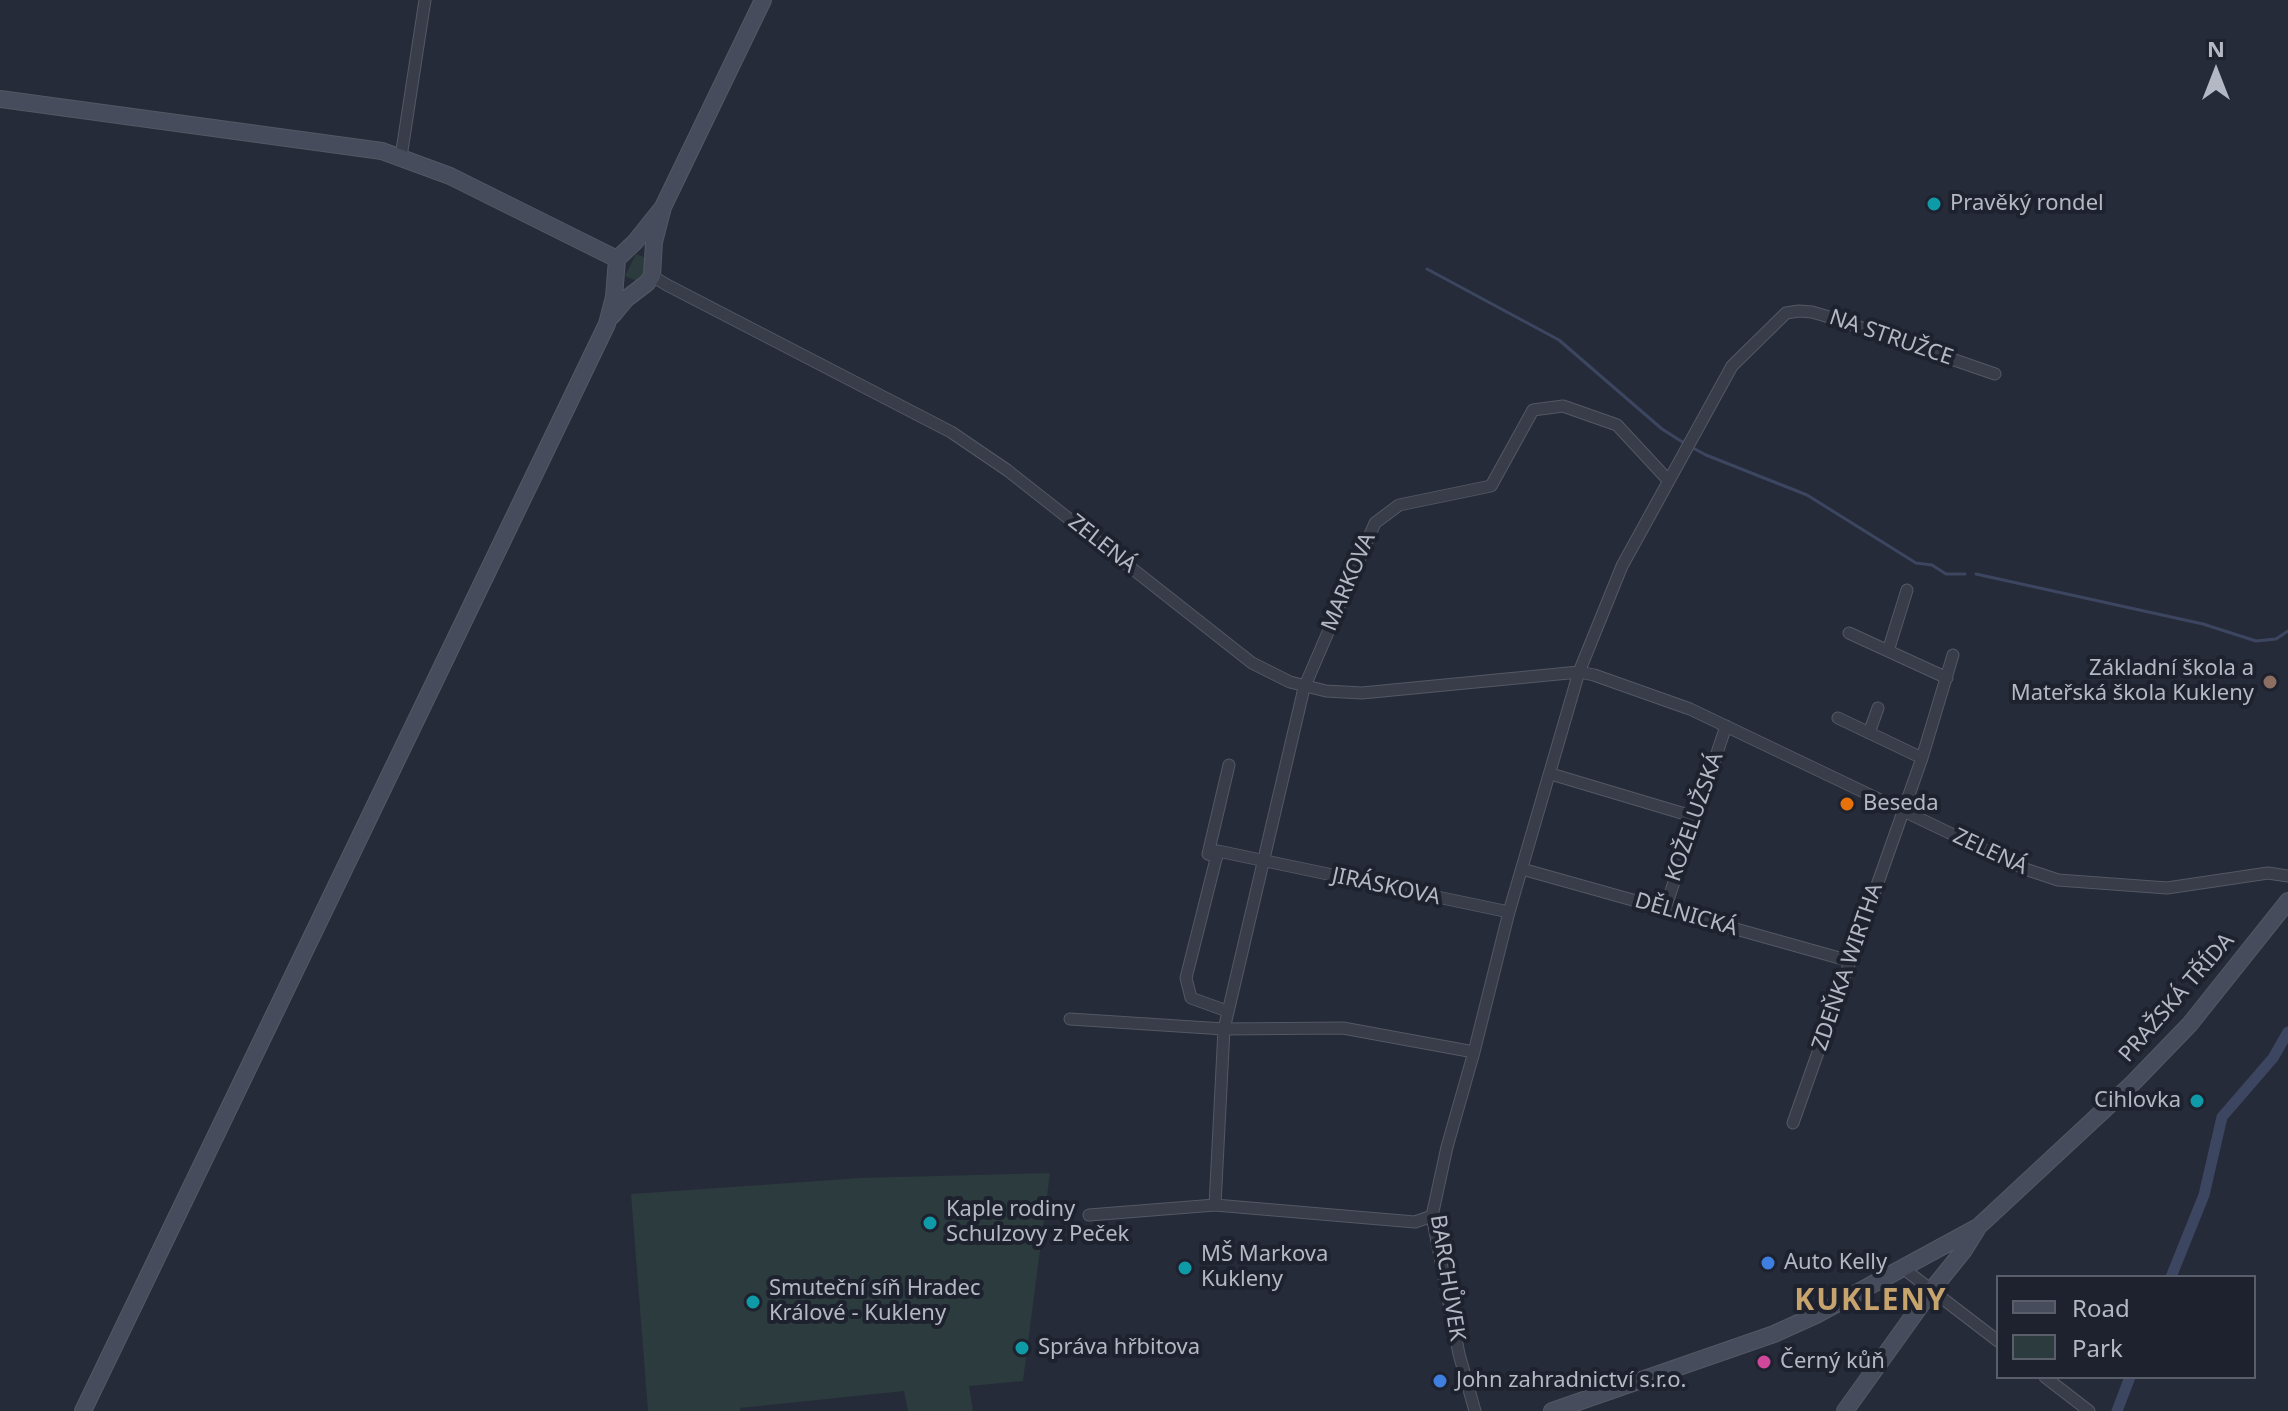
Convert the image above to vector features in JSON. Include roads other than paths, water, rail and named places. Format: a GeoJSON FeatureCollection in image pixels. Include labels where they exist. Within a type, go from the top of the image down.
{"type":"FeatureCollection","features":[{"type":"Feature","properties":{"kind":"street"},"geometry":{"type":"LineString","coordinates":[[401,157],[425,0]]}},
{"type":"Feature","properties":{"kind":"street"},"geometry":{"type":"LineString","coordinates":[[83,1411],[607,324],[650,275],[663,207],[763,0]]}},
{"type":"Feature","properties":{"kind":"street"},"geometry":{"type":"LineString","coordinates":[[0,99],[353,146],[401,157],[450,176],[621,255]]}},
{"type":"Feature","properties":{"kind":"street"},"geometry":{"type":"LineString","coordinates":[[607,324],[617,277],[615,265],[663,207]]}},
{"type":"Feature","properties":{"kind":"street"},"geometry":{"type":"LineString","coordinates":[[621,255],[630,248],[647,253],[650,275]]}},
{"type":"Feature","properties":{"kind":"street"},"geometry":{"type":"LineString","coordinates":[[617,277],[631,287],[650,275]]}},
{"type":"Feature","properties":{"kind":"street","name":"ZELENÁ"},"geometry":{"type":"LineString","coordinates":[[650,275],[951,432],[1007,470],[1252,663],[1304,688],[1345,693],[1378,692],[1579,672],[1608,678],[1690,709],[2025,869],[2058,880],[2167,888],[2268,873],[2288,876]]}},
{"type":"Feature","properties":{"kind":"street","name":"NA STRUŽCE"},"geometry":{"type":"LineString","coordinates":[[1668,480],[1732,366],[1786,313],[1799,311],[1824,315],[1995,374]]}},
{"type":"Feature","properties":{"kind":"street","name":"MARKOVA"},"geometry":{"type":"LineString","coordinates":[[1215,1205],[1227,1011],[1304,688],[1375,523],[1399,505],[1491,486],[1533,410],[1563,406],[1617,425],[1668,480]]}},
{"type":"Feature","properties":{"kind":"street"},"geometry":{"type":"LineString","coordinates":[[1070,1019],[1224,1029],[1343,1028],[1476,1047],[1509,912],[1579,672],[1622,566],[1668,480]]}},
{"type":"Feature","properties":{"kind":"street"},"geometry":{"type":"LineString","coordinates":[[1888,651],[1907,590]]}},
{"type":"Feature","properties":{"kind":"street"},"geometry":{"type":"LineString","coordinates":[[1849,633],[1947,678]]}},
{"type":"Feature","properties":{"kind":"street","name":"ZDEŇKA WIRTHA"},"geometry":{"type":"LineString","coordinates":[[1793,1123],[1922,758],[1953,655]]}},
{"type":"Feature","properties":{"kind":"street"},"geometry":{"type":"LineString","coordinates":[[1869,733],[1878,708]]}},
{"type":"Feature","properties":{"kind":"street"},"geometry":{"type":"LineString","coordinates":[[1838,718],[1922,758]]}},
{"type":"Feature","properties":{"kind":"street","name":"KOŽELUŽSKÁ"},"geometry":{"type":"LineString","coordinates":[[1665,909],[1726,726]]}},
{"type":"Feature","properties":{"kind":"street"},"geometry":{"type":"LineString","coordinates":[[1217,857],[1208,854],[1229,765]]}},
{"type":"Feature","properties":{"kind":"street"},"geometry":{"type":"LineString","coordinates":[[1551,774],[1695,817]]}},
{"type":"Feature","properties":{"kind":"street"},"geometry":{"type":"LineString","coordinates":[[1227,1011],[1191,998],[1186,978],[1218,851],[1263,861]]}},
{"type":"Feature","properties":{"kind":"street","name":"JIRÁSKOVA"},"geometry":{"type":"LineString","coordinates":[[1263,861],[1509,912]]}},
{"type":"Feature","properties":{"kind":"street","name":"DĚLNICKÁ"},"geometry":{"type":"LineString","coordinates":[[1522,869],[1850,961]]}},
{"type":"Feature","properties":{"kind":"street","name":"PRAŽSKÁ TŘÍDA"},"geometry":{"type":"LineString","coordinates":[[1552,1411],[1774,1334],[1904,1269],[1978,1227],[2142,1075],[2190,1024],[2288,901]]}},
{"type":"Feature","properties":{"kind":"street","name":"BARCHŮVEK"},"geometry":{"type":"LineString","coordinates":[[1475,1411],[1459,1354],[1432,1216],[1447,1147],[1476,1047]]}},
{"type":"Feature","properties":{"kind":"street"},"geometry":{"type":"LineString","coordinates":[[1089,1215],[1215,1205],[1415,1222],[1432,1216]]}},
{"type":"Feature","properties":{"kind":"street"},"geometry":{"type":"LineString","coordinates":[[1845,1411],[1978,1227]]}},
{"type":"Feature","properties":{"kind":"street"},"geometry":{"type":"LineString","coordinates":[[1904,1269],[1996,1340]]}},
{"type":"Feature","properties":{"kind":"street"},"geometry":{"type":"LineString","coordinates":[[2048,1379],[2089,1411]]}},
{"type":"Feature","properties":{"kind":"waterway"},"geometry":{"type":"LineString","coordinates":[[1427,269],[1559,340],[1662,429],[1684,443]]}},
{"type":"Feature","properties":{"kind":"waterway"},"geometry":{"type":"LineString","coordinates":[[1691,447],[1807,495],[1916,563],[1932,565],[1946,574],[1965,574]]}},
{"type":"Feature","properties":{"kind":"waterway"},"geometry":{"type":"LineString","coordinates":[[1976,574],[2203,624],[2256,641],[2276,639],[2288,631]]}},
{"type":"Feature","properties":{"kind":"waterway"},"geometry":{"type":"LineString","coordinates":[[2172,1275],[2204,1195],[2222,1117],[2273,1058],[2288,1032]]}},
{"type":"Feature","properties":{"kind":"waterway"},"geometry":{"type":"LineString","coordinates":[[2117,1411],[2129,1379]]}},
{"type":"Feature","properties":{"kind":"place","name":"Pravěký rondel"},"geometry":{"type":"Point","coordinates":[1934,204]}},
{"type":"Feature","properties":{"kind":"place","name":"Základní škola a Mateřská škola Kukleny"},"geometry":{"type":"Point","coordinates":[2270,682]}},
{"type":"Feature","properties":{"kind":"place","name":"Beseda"},"geometry":{"type":"Point","coordinates":[1847,804]}},
{"type":"Feature","properties":{"kind":"place","name":"Cihlovka"},"geometry":{"type":"Point","coordinates":[2197,1101]}},
{"type":"Feature","properties":{"kind":"place","name":"Kaple rodiny Schulzovy z Peček"},"geometry":{"type":"Point","coordinates":[930,1223]}},
{"type":"Feature","properties":{"kind":"place","name":"Auto Kelly"},"geometry":{"type":"Point","coordinates":[1768,1263]}},
{"type":"Feature","properties":{"kind":"place","name":"MŠ Markova Kukleny"},"geometry":{"type":"Point","coordinates":[1185,1268]}},
{"type":"Feature","properties":{"kind":"place","name":"Smuteční síň Hradec Králové - Kukleny"},"geometry":{"type":"Point","coordinates":[753,1302]}},
{"type":"Feature","properties":{"kind":"place","name":"Správa hřbitova"},"geometry":{"type":"Point","coordinates":[1022,1348]}},
{"type":"Feature","properties":{"kind":"place","name":"Černý kůň"},"geometry":{"type":"Point","coordinates":[1764,1362]}},
{"type":"Feature","properties":{"kind":"place","name":"John zahradnictví s.r.o."},"geometry":{"type":"Point","coordinates":[1440,1381]}},
{"type":"Feature","properties":{"kind":"district","name":"KUKLENY"},"geometry":{"type":"Point","coordinates":[1871,1301]}}]}
